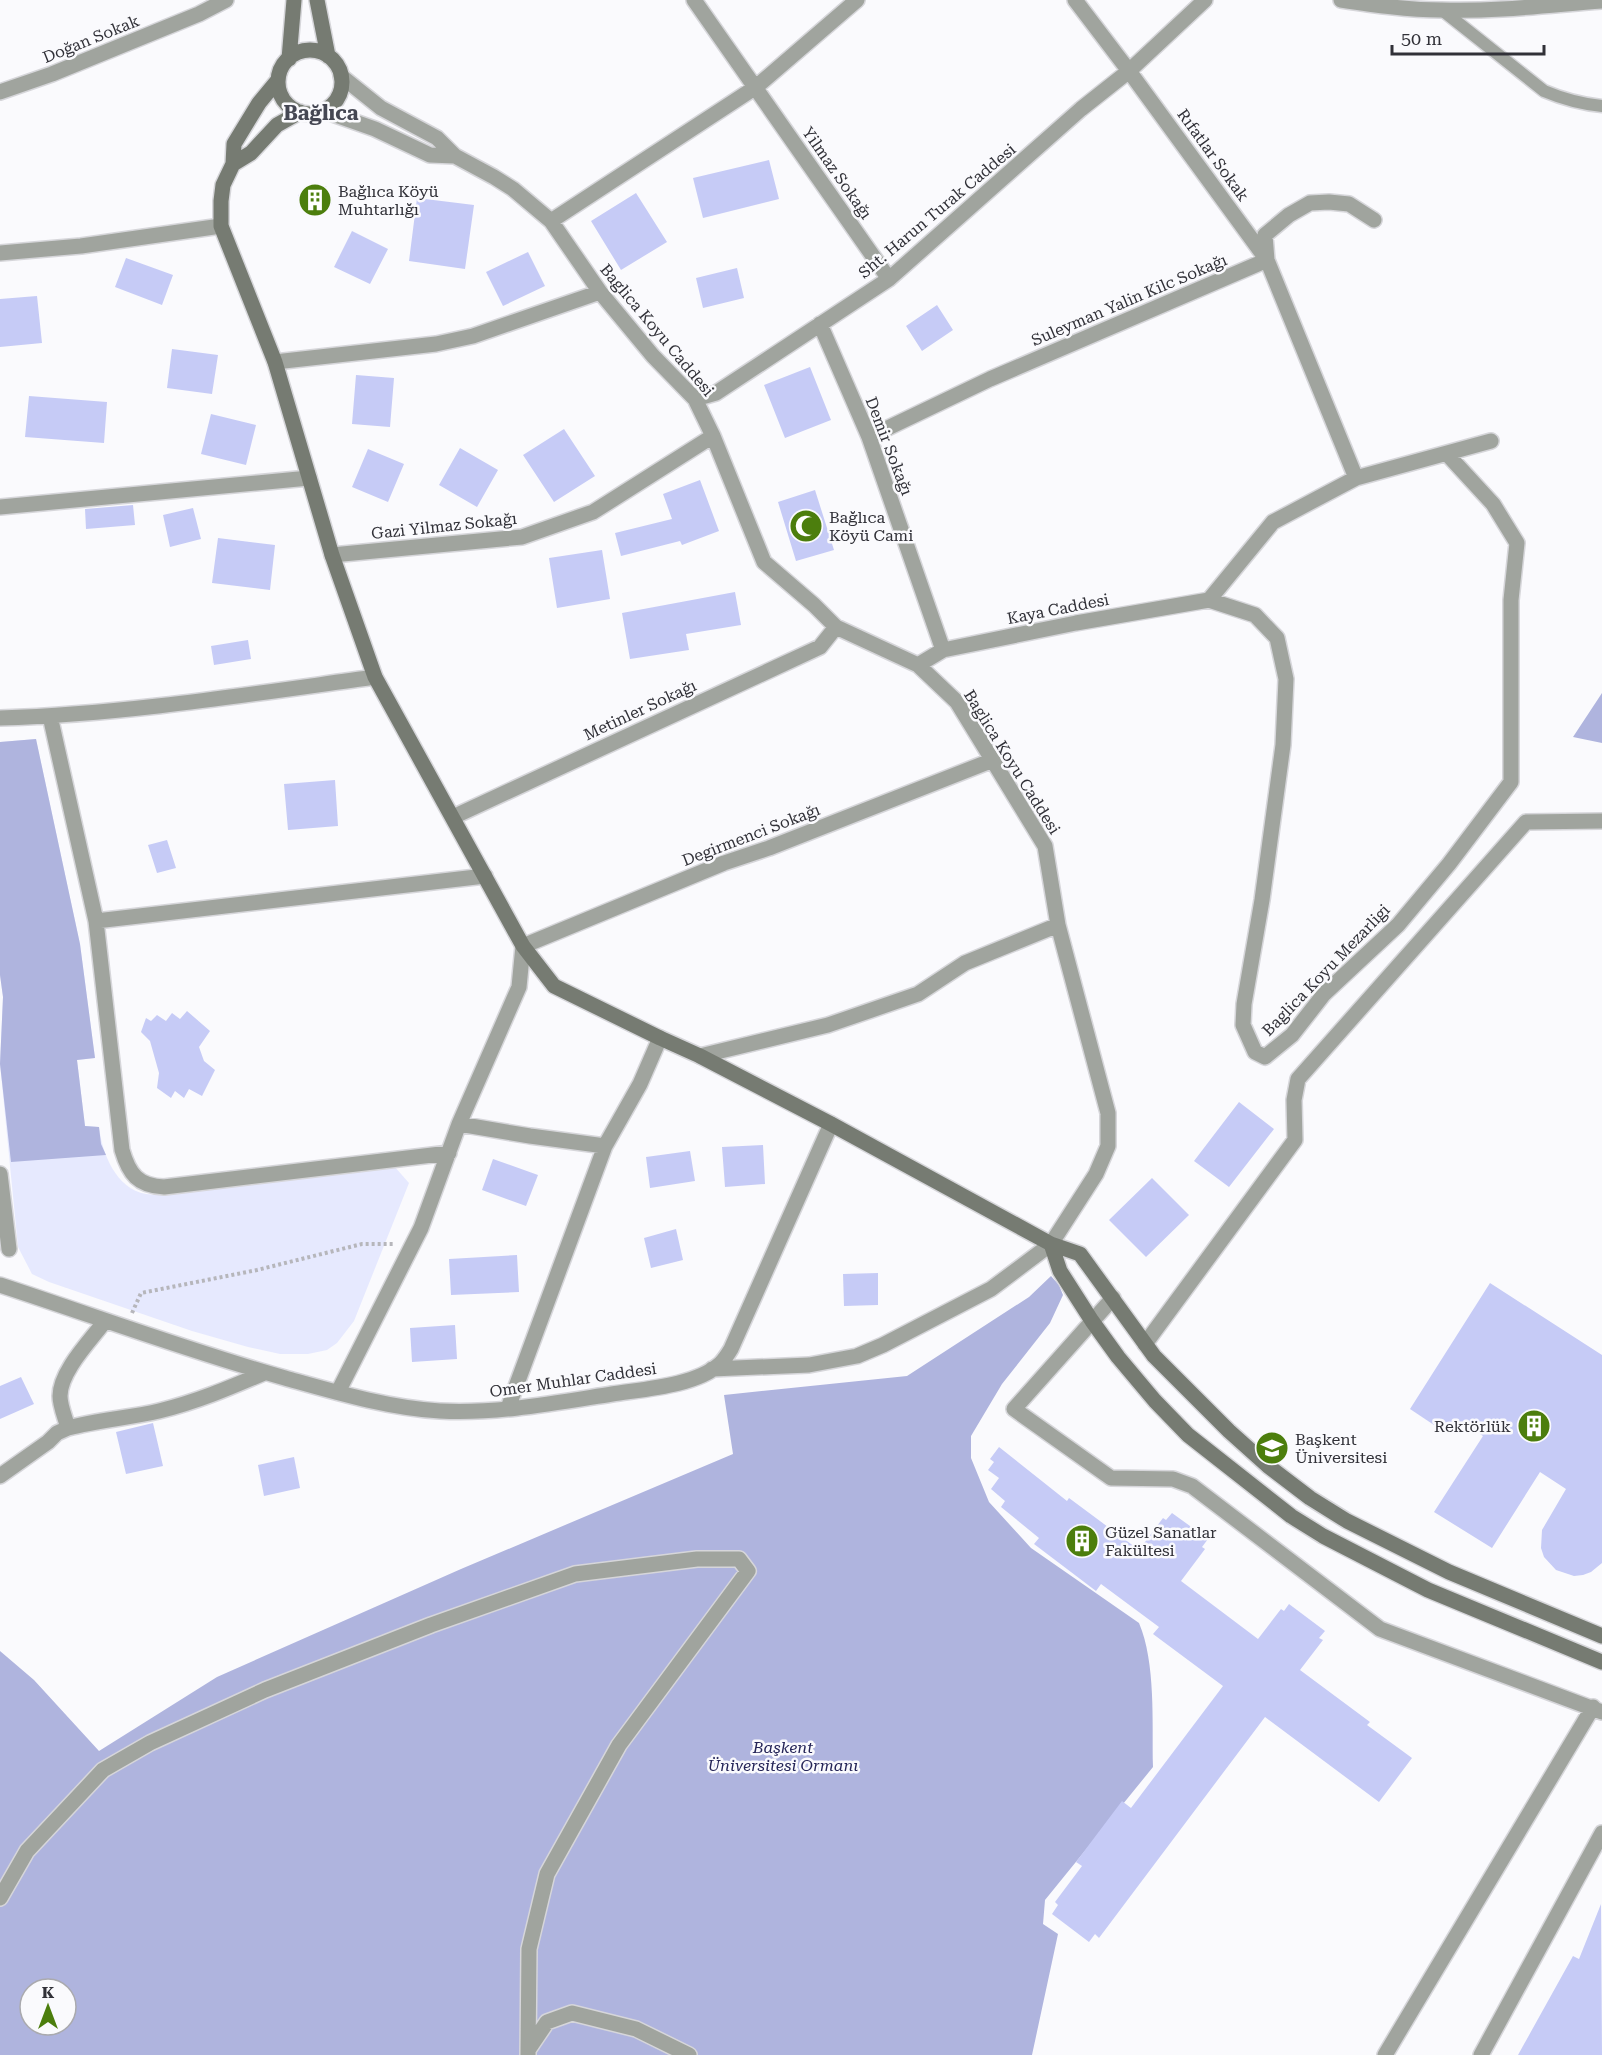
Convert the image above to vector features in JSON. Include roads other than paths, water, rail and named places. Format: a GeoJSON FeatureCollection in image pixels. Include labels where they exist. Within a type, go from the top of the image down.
{"type":"FeatureCollection","features":[{"type":"Feature","properties":{"kind":"street","name":"Doğan Sokak"},"geometry":{"type":"LineString","coordinates":[[0,92],[52,74],[168,27],[226,0]]}},
{"type":"Feature","properties":{"kind":"street"},"geometry":{"type":"LineString","coordinates":[[289,59],[294,0]]}},
{"type":"Feature","properties":{"kind":"street"},"geometry":{"type":"LineString","coordinates":[[317,0],[328,56]]}},
{"type":"Feature","properties":{"kind":"street","name":"Yilmaz Sokağı"},"geometry":{"type":"LineString","coordinates":[[694,0],[889,279]]}},
{"type":"Feature","properties":{"kind":"street"},"geometry":{"type":"LineString","coordinates":[[551,221],[756,87],[857,0]]}},
{"type":"Feature","properties":{"kind":"street","name":"Rıfatlar Sokak"},"geometry":{"type":"LineString","coordinates":[[1075,0],[1267,260]]}},
{"type":"Feature","properties":{"kind":"street","name":"Sht. Harun Turak Caddesi"},"geometry":{"type":"LineString","coordinates":[[695,399],[716,393],[889,279],[1081,109],[1129,71],[1205,0]]}},
{"type":"Feature","properties":{"kind":"street"},"geometry":{"type":"LineString","coordinates":[[1341,0],[1397,8],[1442,10],[1602,1]]}},
{"type":"Feature","properties":{"kind":"street"},"geometry":{"type":"LineString","coordinates":[[278,80],[282,97],[292,109],[308,114],[324,111],[331,106],[340,93],[339,68],[328,56],[320,52],[304,51],[289,59],[280,72],[278,80],[259,103],[234,144],[233,164],[223,185],[221,226],[275,362],[332,555],[375,677],[523,946],[554,986],[700,1056],[831,1124],[1051,1244],[1080,1254],[1154,1356],[1228,1431],[1310,1498],[1347,1521],[1449,1572],[1602,1636]]}},
{"type":"Feature","properties":{"kind":"street"},"geometry":{"type":"LineString","coordinates":[[341,76],[381,108],[437,138],[455,156]]}},
{"type":"Feature","properties":{"kind":"street"},"geometry":{"type":"LineString","coordinates":[[324,111],[375,129],[430,155],[455,156]]}},
{"type":"Feature","properties":{"kind":"street"},"geometry":{"type":"LineString","coordinates":[[233,164],[251,153],[277,125],[300,112]]}},
{"type":"Feature","properties":{"kind":"street","name":"Baglica Koyu Caddesi"},"geometry":{"type":"LineString","coordinates":[[455,156],[504,183],[551,221],[600,292],[653,356],[695,399],[713,436],[764,562],[814,604],[836,627],[918,664],[957,702],[1045,846],[1058,925],[1107,1113],[1107,1146],[1096,1173],[1051,1244],[991,1289],[857,1356],[809,1365],[712,1369]]}},
{"type":"Feature","properties":{"kind":"street"},"geometry":{"type":"LineString","coordinates":[[1356,478],[1267,260],[1265,235],[1289,214],[1310,203],[1349,204],[1374,220]]}},
{"type":"Feature","properties":{"kind":"street"},"geometry":{"type":"LineString","coordinates":[[0,253],[81,246],[221,226]]}},
{"type":"Feature","properties":{"kind":"street","name":"Suleyman Yalin Kilc Sokağı"},"geometry":{"type":"LineString","coordinates":[[869,437],[990,379],[1267,260]]}},
{"type":"Feature","properties":{"kind":"street"},"geometry":{"type":"LineString","coordinates":[[275,362],[436,344],[472,336],[600,292]]}},
{"type":"Feature","properties":{"kind":"street","name":"Demir Sokağı"},"geometry":{"type":"LineString","coordinates":[[820,324],[869,437],[943,650]]}},
{"type":"Feature","properties":{"kind":"street","name":"Gazi Yilmaz Sokağı"},"geometry":{"type":"LineString","coordinates":[[332,555],[522,537],[592,512],[713,436]]}},
{"type":"Feature","properties":{"kind":"street"},"geometry":{"type":"LineString","coordinates":[[1209,600],[1273,522],[1356,478],[1491,441]]}},
{"type":"Feature","properties":{"kind":"street","name":"Baglica Koyu Mezarligi"},"geometry":{"type":"LineString","coordinates":[[1209,600],[1255,615],[1277,638],[1286,679],[1282,745],[1265,878],[1244,1004],[1243,1025],[1255,1052],[1265,1057],[1292,1035],[1324,994],[1398,925],[1449,864],[1511,782],[1511,600],[1517,543],[1493,504],[1448,454]]}},
{"type":"Feature","properties":{"kind":"street"},"geometry":{"type":"LineString","coordinates":[[0,507],[309,478]]}},
{"type":"Feature","properties":{"kind":"street","name":"Kaya Caddesi"},"geometry":{"type":"LineString","coordinates":[[918,664],[943,650],[1076,623],[1209,600]]}},
{"type":"Feature","properties":{"kind":"street","name":"Metinler Sokağı"},"geometry":{"type":"LineString","coordinates":[[453,817],[820,647],[836,627]]}},
{"type":"Feature","properties":{"kind":"street"},"geometry":{"type":"LineString","coordinates":[[0,718],[50,716],[220,699],[375,677]]}},
{"type":"Feature","properties":{"kind":"street"},"geometry":{"type":"LineString","coordinates":[[50,716],[96,921],[122,1150],[126,1164],[133,1175],[150,1186],[190,1185],[448,1153]]}},
{"type":"Feature","properties":{"kind":"street","name":"Degirmenci Sokağı"},"geometry":{"type":"LineString","coordinates":[[523,946],[724,863],[769,848],[993,760]]}},
{"type":"Feature","properties":{"kind":"street"},"geometry":{"type":"LineString","coordinates":[[1145,1344],[1295,1140],[1294,1100],[1298,1079],[1526,822],[1602,821]]}},
{"type":"Feature","properties":{"kind":"street"},"geometry":{"type":"LineString","coordinates":[[96,921],[485,876]]}},
{"type":"Feature","properties":{"kind":"street"},"geometry":{"type":"LineString","coordinates":[[700,1056],[828,1025],[918,994],[965,963],[1058,925]]}},
{"type":"Feature","properties":{"kind":"street"},"geometry":{"type":"LineString","coordinates":[[338,1392],[421,1228],[459,1124],[519,987],[523,946]]}},
{"type":"Feature","properties":{"kind":"street"},"geometry":{"type":"LineString","coordinates":[[508,1408],[605,1146],[640,1084],[660,1038]]}},
{"type":"Feature","properties":{"kind":"street"},"geometry":{"type":"LineString","coordinates":[[459,1124],[605,1146]]}},
{"type":"Feature","properties":{"kind":"street","name":"Omer Muhlar Caddesi"},"geometry":{"type":"LineString","coordinates":[[0,1285],[264,1372],[406,1407],[440,1411],[536,1406],[655,1387],[685,1381],[704,1374],[720,1364],[731,1349],[831,1124]]}},
{"type":"Feature","properties":{"kind":"street"},"geometry":{"type":"LineString","coordinates":[[0,1173],[9,1249]]}},
{"type":"Feature","properties":{"kind":"street"},"geometry":{"type":"LineString","coordinates":[[1051,1244],[1060,1271],[1092,1321],[1118,1357],[1155,1401],[1188,1435],[1291,1516],[1323,1536],[1428,1590],[1602,1662]]}},
{"type":"Feature","properties":{"kind":"street"},"geometry":{"type":"LineString","coordinates":[[1113,1298],[1014,1409],[1111,1478],[1173,1479],[1192,1486],[1380,1629],[1597,1710],[1384,2055]]}},
{"type":"Feature","properties":{"kind":"street"},"geometry":{"type":"LineString","coordinates":[[68,1428],[60,1399],[62,1382],[105,1321]]}},
{"type":"Feature","properties":{"kind":"street"},"geometry":{"type":"LineString","coordinates":[[0,1476],[48,1442],[57,1432],[86,1423],[156,1412],[185,1404],[264,1372]]}},
{"type":"Feature","properties":{"kind":"street"},"geometry":{"type":"LineString","coordinates":[[0,1898],[27,1851],[103,1770],[150,1743],[265,1690],[431,1625],[575,1574],[697,1559],[739,1559],[748,1571],[619,1745],[547,1874],[529,1949],[528,2053]]}},
{"type":"Feature","properties":{"kind":"street"},"geometry":{"type":"LineString","coordinates":[[1480,2055],[1602,1833]]}},
{"type":"Feature","properties":{"kind":"street"},"geometry":{"type":"LineString","coordinates":[[528,2053],[547,2022],[572,2013],[636,2029],[689,2055]]}},
{"type":"Feature","properties":{"kind":"lane"},"geometry":{"type":"LineString","coordinates":[[1442,10],[1544,91],[1584,105],[1602,106]]}},
{"type":"Feature","properties":{"kind":"place","name":"Bağlıca Köyü Muhtarlığı"},"geometry":{"type":"Point","coordinates":[315,200]}},
{"type":"Feature","properties":{"kind":"place","name":"Bağlıca Köyü Cami"},"geometry":{"type":"Point","coordinates":[806,526]}},
{"type":"Feature","properties":{"kind":"place","name":"Rektörlük"},"geometry":{"type":"Point","coordinates":[1534,1426]}},
{"type":"Feature","properties":{"kind":"place","name":"Başkent Üniversitesi"},"geometry":{"type":"Point","coordinates":[1272,1448]}},
{"type":"Feature","properties":{"kind":"place","name":"Güzel Sanatlar Fakültesi"},"geometry":{"type":"Point","coordinates":[1082,1541]}},
{"type":"Feature","properties":{"kind":"district","name":"Bağlıca"},"geometry":{"type":"Point","coordinates":[321,113]}},
{"type":"Feature","properties":{"kind":"park label","name":"Başkent Üniversitesi Ormanı"},"geometry":{"type":"Point","coordinates":[783,1756]}}]}
